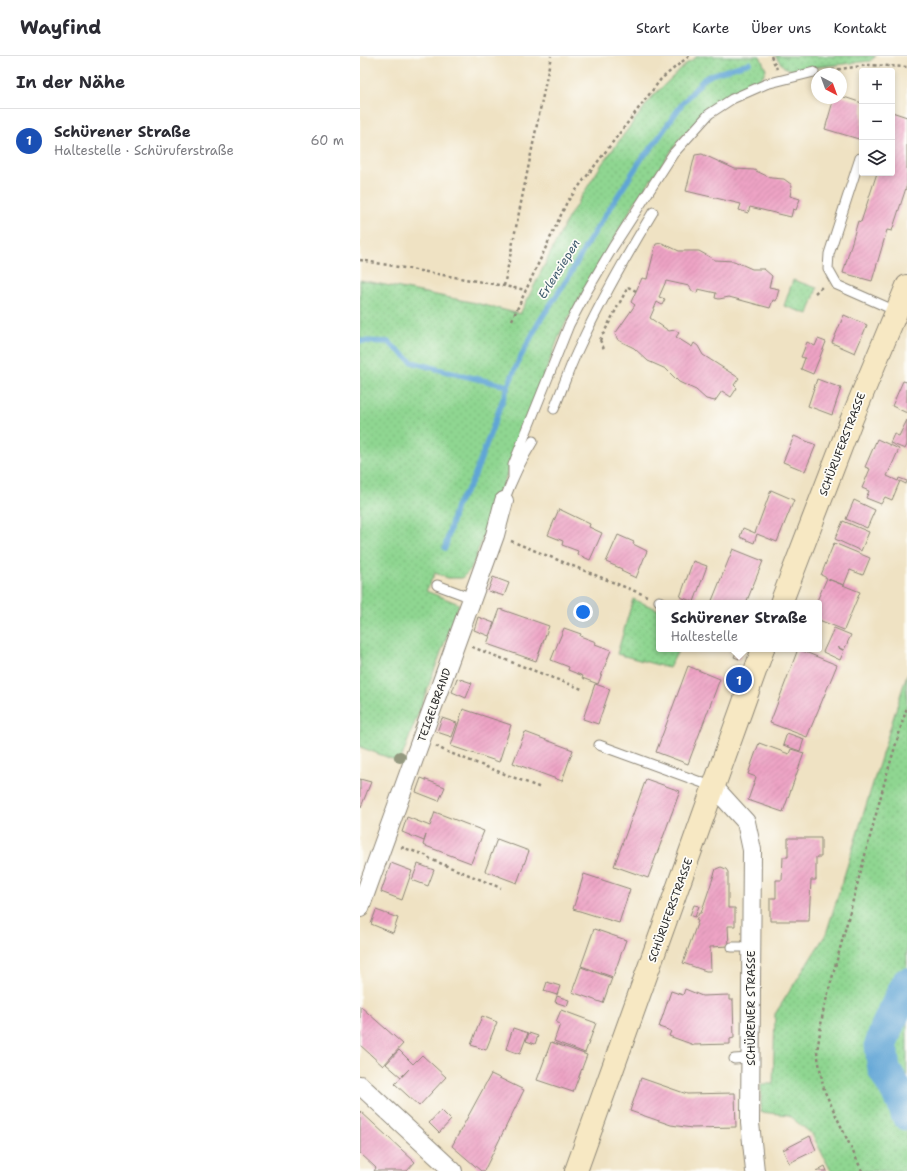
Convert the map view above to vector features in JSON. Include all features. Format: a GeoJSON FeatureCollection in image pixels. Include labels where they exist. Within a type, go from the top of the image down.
{"type":"FeatureCollection","features":[{"type":"Feature","properties":{"kind":"main road","name":"SCHÜRUFERSTRASSE"},"geometry":{"type":"LineString","coordinates":[[782,600],[851,421],[907,286]]}},
{"type":"Feature","properties":{"kind":"main road","name":"SCHÜRUFERSTRASSE"},"geometry":{"type":"LineString","coordinates":[[576,1171],[762,652]]}},
{"type":"Feature","properties":{"kind":"street","name":"TEIGELBRAND"},"geometry":{"type":"LineString","coordinates":[[360,908],[495,535],[504,501]]}},
{"type":"Feature","properties":{"kind":"street","name":"SCHÜRENER STRASSE"},"geometry":{"type":"LineString","coordinates":[[714,786],[746,822],[752,850],[751,947],[742,1059],[755,1171]]}},
{"type":"Feature","properties":{"kind":"street"},"geometry":{"type":"LineString","coordinates":[[360,1085],[453,1171]]}},
{"type":"Feature","properties":{"kind":"lane"},"geometry":{"type":"LineString","coordinates":[[513,478],[513,465],[569,326],[613,247],[672,154],[709,114],[732,99],[766,84],[811,73]]}},
{"type":"Feature","properties":{"kind":"lane"},"geometry":{"type":"LineString","coordinates":[[859,161],[829,254],[828,269],[837,285],[896,311]]}},
{"type":"Feature","properties":{"kind":"lane"},"geometry":{"type":"LineString","coordinates":[[554,409],[586,333],[613,280],[653,212]]}},
{"type":"Feature","properties":{"kind":"lane"},"geometry":{"type":"LineString","coordinates":[[504,501],[523,457],[533,441]]}},
{"type":"Feature","properties":{"kind":"lane"},"geometry":{"type":"LineString","coordinates":[[437,585],[472,598]]}},
{"type":"Feature","properties":{"kind":"lane"},"geometry":{"type":"LineString","coordinates":[[600,745],[714,786]]}},
{"type":"Feature","properties":{"kind":"lane"},"geometry":{"type":"LineString","coordinates":[[732,948],[751,947]]}},
{"type":"Feature","properties":{"kind":"path"},"geometry":{"type":"LineString","coordinates":[[504,286],[551,56]]}},
{"type":"Feature","properties":{"kind":"path"},"geometry":{"type":"LineString","coordinates":[[512,320],[567,202],[661,78],[689,56]]}},
{"type":"Feature","properties":{"kind":"path"},"geometry":{"type":"LineString","coordinates":[[845,68],[869,65],[907,67]]}},
{"type":"Feature","properties":{"kind":"path"},"geometry":{"type":"LineString","coordinates":[[360,260],[526,290]]}},
{"type":"Feature","properties":{"kind":"path"},"geometry":{"type":"LineString","coordinates":[[600,340],[627,286],[636,291]]}},
{"type":"Feature","properties":{"kind":"path"},"geometry":{"type":"LineString","coordinates":[[495,535],[656,600]]}},
{"type":"Feature","properties":{"kind":"path"},"geometry":{"type":"LineString","coordinates":[[457,641],[582,689]]}},
{"type":"Feature","properties":{"kind":"path"},"geometry":{"type":"LineString","coordinates":[[862,1171],[824,1090],[817,1052],[823,1012],[884,784],[907,707]]}},
{"type":"Feature","properties":{"kind":"path"},"geometry":{"type":"LineString","coordinates":[[422,738],[445,751],[541,788]]}},
{"type":"Feature","properties":{"kind":"path"},"geometry":{"type":"LineString","coordinates":[[384,842],[428,856],[430,859],[501,888]]}},
{"type":"Feature","properties":{"kind":"green space"},"geometry":{"type":"Polygon","coordinates":[[[698,56],[760,56],[766,70],[761,79],[719,99],[682,136],[635,202],[561,331],[471,569],[462,578],[448,578],[435,573],[426,591],[459,604],[400,762],[360,747],[360,280],[476,303],[520,314],[568,218],[602,164],[652,97],[687,63],[698,56]]]}},
{"type":"Feature","properties":{"kind":"green space"},"geometry":{"type":"Polygon","coordinates":[[[775,56],[876,56],[870,61],[792,70],[784,67],[775,56]]]}},
{"type":"Feature","properties":{"kind":"green space"},"geometry":{"type":"Polygon","coordinates":[[[793,280],[817,288],[808,314],[784,306],[793,280]]]}},
{"type":"Feature","properties":{"kind":"green space"},"geometry":{"type":"Polygon","coordinates":[[[633,599],[656,609],[656,652],[677,652],[669,668],[617,654],[633,599]]]}},
{"type":"Feature","properties":{"kind":"green space"},"geometry":{"type":"Polygon","coordinates":[[[907,674],[907,1171],[831,1171],[812,1134],[788,1115],[761,1112],[761,1084],[773,1084],[775,1014],[826,934],[907,674]]]}},
{"type":"Feature","properties":{"kind":"building"},"geometry":{"type":"Polygon","coordinates":[[[847,98],[859,102],[859,139],[825,129],[832,104],[847,104],[847,98]]]}},
{"type":"Feature","properties":{"kind":"building"},"geometry":{"type":"Polygon","coordinates":[[[895,113],[907,117],[907,185],[892,231],[887,230],[872,281],[843,273],[858,221],[861,222],[876,176],[895,176],[895,113]]]}},
{"type":"Feature","properties":{"kind":"building"},"geometry":{"type":"Polygon","coordinates":[[[702,154],[735,169],[754,170],[771,178],[784,179],[792,185],[790,196],[800,199],[796,210],[793,209],[791,217],[750,207],[748,213],[739,210],[741,204],[686,191],[695,155],[702,154]]]}},
{"type":"Feature","properties":{"kind":"building"},"geometry":{"type":"Polygon","coordinates":[[[662,243],[679,251],[699,251],[715,260],[734,261],[752,269],[764,269],[772,276],[769,287],[779,289],[776,301],[773,300],[770,308],[729,297],[719,299],[715,298],[716,293],[698,289],[697,293],[693,292],[689,286],[666,281],[659,297],[665,299],[662,305],[657,302],[650,318],[669,331],[675,330],[679,333],[676,337],[692,347],[694,343],[698,346],[703,355],[739,378],[734,385],[737,388],[731,397],[722,391],[715,401],[706,399],[696,390],[679,382],[666,369],[648,361],[634,348],[618,340],[615,334],[635,305],[631,302],[642,278],[647,279],[656,244],[662,243]]]}},
{"type":"Feature","properties":{"kind":"building"},"geometry":{"type":"Polygon","coordinates":[[[844,315],[867,325],[855,353],[832,343],[844,315]]]}},
{"type":"Feature","properties":{"kind":"building"},"geometry":{"type":"Polygon","coordinates":[[[818,339],[826,342],[813,374],[801,369],[805,358],[801,357],[807,342],[815,346],[818,339]]]}},
{"type":"Feature","properties":{"kind":"building"},"geometry":{"type":"Polygon","coordinates":[[[817,379],[841,388],[832,415],[808,406],[817,379]]]}},
{"type":"Feature","properties":{"kind":"building"},"geometry":{"type":"Polygon","coordinates":[[[903,381],[907,382],[907,413],[892,406],[903,381]]]}},
{"type":"Feature","properties":{"kind":"building"},"geometry":{"type":"Polygon","coordinates":[[[907,420],[907,445],[905,449],[890,443],[894,434],[899,436],[907,420]]]}},
{"type":"Feature","properties":{"kind":"building"},"geometry":{"type":"Polygon","coordinates":[[[794,436],[816,445],[805,471],[783,462],[794,436]]]}},
{"type":"Feature","properties":{"kind":"building"},"geometry":{"type":"Polygon","coordinates":[[[877,439],[899,449],[887,476],[898,481],[899,478],[907,481],[906,484],[900,481],[892,500],[885,497],[881,504],[866,498],[869,491],[862,488],[870,469],[865,467],[877,439]]]}},
{"type":"Feature","properties":{"kind":"building"},"geometry":{"type":"Polygon","coordinates":[[[771,490],[794,500],[777,542],[757,534],[754,543],[740,537],[743,528],[755,533],[771,490]]]}},
{"type":"Feature","properties":{"kind":"building"},"geometry":{"type":"Polygon","coordinates":[[[854,500],[875,510],[867,528],[846,519],[854,500]]]}},
{"type":"Feature","properties":{"kind":"building"},"geometry":{"type":"Polygon","coordinates":[[[559,509],[590,524],[589,527],[602,533],[590,560],[577,554],[578,551],[562,545],[563,541],[548,535],[559,509]]]}},
{"type":"Feature","properties":{"kind":"building"},"geometry":{"type":"Polygon","coordinates":[[[843,521],[869,532],[861,551],[835,539],[843,521]]]}},
{"type":"Feature","properties":{"kind":"building"},"geometry":{"type":"Polygon","coordinates":[[[618,535],[634,542],[633,544],[647,551],[636,578],[621,571],[622,569],[606,562],[618,535]]]}},
{"type":"Feature","properties":{"kind":"building"},"geometry":{"type":"Polygon","coordinates":[[[834,543],[870,558],[863,575],[850,570],[844,585],[828,579],[860,592],[844,630],[822,621],[822,600],[817,600],[827,578],[821,575],[834,543]]]}},
{"type":"Feature","properties":{"kind":"building"},"geometry":{"type":"Polygon","coordinates":[[[733,549],[763,561],[747,600],[712,600],[733,549]]]}},
{"type":"Feature","properties":{"kind":"building"},"geometry":{"type":"Polygon","coordinates":[[[693,561],[707,566],[695,600],[688,600],[680,597],[693,561]]]}},
{"type":"Feature","properties":{"kind":"building"},"geometry":{"type":"Polygon","coordinates":[[[493,577],[509,583],[504,596],[488,591],[493,577]]]}},
{"type":"Feature","properties":{"kind":"building"},"geometry":{"type":"Polygon","coordinates":[[[500,609],[549,626],[536,661],[487,644],[500,609]]]}},
{"type":"Feature","properties":{"kind":"building"},"geometry":{"type":"Polygon","coordinates":[[[478,617],[494,623],[489,636],[474,630],[478,617]]]}},
{"type":"Feature","properties":{"kind":"building"},"geometry":{"type":"Polygon","coordinates":[[[564,628],[581,634],[580,636],[596,642],[595,644],[611,650],[598,684],[582,678],[583,676],[568,670],[569,667],[551,660],[564,628]]]}},
{"type":"Feature","properties":{"kind":"building"},"geometry":{"type":"Polygon","coordinates":[[[834,628],[851,635],[844,650],[837,647],[844,651],[840,660],[823,652],[834,628]]]}},
{"type":"Feature","properties":{"kind":"building"},"geometry":{"type":"Polygon","coordinates":[[[736,652],[742,653],[739,659],[734,657],[736,652]]]}},
{"type":"Feature","properties":{"kind":"building"},"geometry":{"type":"Polygon","coordinates":[[[797,652],[805,652],[837,665],[807,737],[770,723],[797,652]]]}},
{"type":"Feature","properties":{"kind":"building"},"geometry":{"type":"Polygon","coordinates":[[[688,666],[720,679],[688,764],[656,752],[688,666]]]}},
{"type":"Feature","properties":{"kind":"building"},"geometry":{"type":"Polygon","coordinates":[[[457,678],[472,683],[466,698],[452,692],[457,678]]]}},
{"type":"Feature","properties":{"kind":"building"},"geometry":{"type":"Polygon","coordinates":[[[595,684],[610,689],[598,724],[583,719],[595,684]]]}},
{"type":"Feature","properties":{"kind":"building"},"geometry":{"type":"Polygon","coordinates":[[[463,709],[511,725],[499,762],[451,746],[463,709]]]}},
{"type":"Feature","properties":{"kind":"building"},"geometry":{"type":"Polygon","coordinates":[[[442,718],[457,723],[452,737],[437,732],[442,718]]]}},
{"type":"Feature","properties":{"kind":"building"},"geometry":{"type":"Polygon","coordinates":[[[525,732],[573,750],[562,781],[513,763],[525,732]]]}},
{"type":"Feature","properties":{"kind":"building"},"geometry":{"type":"Polygon","coordinates":[[[787,733],[804,739],[800,751],[783,745],[787,733]]]}},
{"type":"Feature","properties":{"kind":"building"},"geometry":{"type":"Polygon","coordinates":[[[759,743],[789,754],[791,749],[804,753],[783,812],[748,800],[756,777],[748,774],[759,743]]]}},
{"type":"Feature","properties":{"kind":"building"},"geometry":{"type":"Polygon","coordinates":[[[421,778],[445,787],[439,801],[416,792],[421,778]]]}},
{"type":"Feature","properties":{"kind":"building"},"geometry":{"type":"Polygon","coordinates":[[[360,779],[371,782],[361,807],[360,807],[360,779]]]}},
{"type":"Feature","properties":{"kind":"building"},"geometry":{"type":"Polygon","coordinates":[[[646,779],[680,791],[648,878],[614,866],[646,779]]]}},
{"type":"Feature","properties":{"kind":"building"},"geometry":{"type":"Polygon","coordinates":[[[435,812],[484,831],[471,863],[423,845],[426,835],[424,841],[402,832],[407,817],[430,826],[435,812]]]}},
{"type":"Feature","properties":{"kind":"building"},"geometry":{"type":"Polygon","coordinates":[[[788,838],[821,838],[821,857],[816,857],[816,880],[811,880],[809,921],[770,921],[770,898],[776,898],[776,880],[782,880],[783,857],[788,857],[788,838]]]}},
{"type":"Feature","properties":{"kind":"building"},"geometry":{"type":"Polygon","coordinates":[[[497,839],[529,851],[517,883],[485,871],[497,839]]]}},
{"type":"Feature","properties":{"kind":"building"},"geometry":{"type":"Polygon","coordinates":[[[391,863],[412,871],[402,900],[381,892],[391,863]]]}},
{"type":"Feature","properties":{"kind":"building"},"geometry":{"type":"Polygon","coordinates":[[[418,864],[434,870],[428,886],[412,880],[418,864]]]}},
{"type":"Feature","properties":{"kind":"building"},"geometry":{"type":"Polygon","coordinates":[[[721,867],[726,869],[728,872],[728,908],[735,908],[735,926],[728,926],[729,946],[710,947],[711,971],[706,971],[683,963],[698,921],[696,920],[699,913],[701,913],[716,869],[721,867]]]}},
{"type":"Feature","properties":{"kind":"building"},"geometry":{"type":"Polygon","coordinates":[[[584,874],[630,889],[619,923],[573,909],[584,874]]]}},
{"type":"Feature","properties":{"kind":"building"},"geometry":{"type":"Polygon","coordinates":[[[694,905],[699,906],[695,917],[690,915],[694,905]]]}},
{"type":"Feature","properties":{"kind":"building"},"geometry":{"type":"Polygon","coordinates":[[[376,910],[398,918],[393,933],[371,924],[376,910]]]}},
{"type":"Feature","properties":{"kind":"building"},"geometry":{"type":"Polygon","coordinates":[[[594,929],[626,940],[613,977],[581,966],[594,929]]]}},
{"type":"Feature","properties":{"kind":"building"},"geometry":{"type":"Polygon","coordinates":[[[581,967],[612,978],[603,1003],[572,992],[581,967]]]}},
{"type":"Feature","properties":{"kind":"building"},"geometry":{"type":"Polygon","coordinates":[[[547,982],[560,986],[557,995],[544,991],[547,982]]]}},
{"type":"Feature","properties":{"kind":"building"},"geometry":{"type":"Polygon","coordinates":[[[685,989],[702,996],[729,995],[729,1000],[733,1000],[734,1038],[730,1039],[730,1044],[694,1045],[669,1036],[671,1031],[659,1027],[671,991],[683,995],[685,989]]]}},
{"type":"Feature","properties":{"kind":"building"},"geometry":{"type":"Polygon","coordinates":[[[557,996],[569,1000],[567,1006],[555,1002],[557,996]]]}},
{"type":"Feature","properties":{"kind":"building"},"geometry":{"type":"Polygon","coordinates":[[[360,1006],[403,1044],[383,1066],[360,1045],[360,1006]]]}},
{"type":"Feature","properties":{"kind":"building"},"geometry":{"type":"Polygon","coordinates":[[[561,1010],[596,1023],[585,1053],[554,1041],[560,1024],[556,1022],[561,1010]]]}},
{"type":"Feature","properties":{"kind":"building"},"geometry":{"type":"Polygon","coordinates":[[[482,1016],[497,1022],[486,1050],[471,1045],[482,1016]]]}},
{"type":"Feature","properties":{"kind":"building"},"geometry":{"type":"Polygon","coordinates":[[[513,1028],[528,1033],[520,1054],[506,1049],[513,1028]]]}},
{"type":"Feature","properties":{"kind":"building"},"geometry":{"type":"Polygon","coordinates":[[[529,1033],[538,1036],[535,1044],[526,1041],[529,1033]]]}},
{"type":"Feature","properties":{"kind":"building"},"geometry":{"type":"Polygon","coordinates":[[[551,1042],[587,1055],[573,1092],[537,1080],[551,1042]]]}},
{"type":"Feature","properties":{"kind":"building"},"geometry":{"type":"Polygon","coordinates":[[[399,1050],[413,1064],[422,1055],[446,1077],[419,1106],[395,1084],[409,1069],[401,1077],[386,1064],[399,1050]]]}},
{"type":"Feature","properties":{"kind":"building"},"geometry":{"type":"Polygon","coordinates":[[[491,1074],[524,1090],[484,1171],[481,1171],[452,1146],[491,1074]]]}},
{"type":"Feature","properties":{"kind":"building"},"geometry":{"type":"Polygon","coordinates":[[[641,1078],[687,1094],[735,1093],[736,1127],[692,1128],[671,1125],[630,1111],[641,1078]]]}},
{"type":"Feature","properties":{"kind":"building"},"geometry":{"type":"Polygon","coordinates":[[[441,1110],[451,1120],[439,1133],[429,1123],[441,1110]]]}},
{"type":"Feature","properties":{"kind":"building"},"geometry":{"type":"Polygon","coordinates":[[[360,1111],[415,1162],[407,1171],[374,1171],[376,1168],[360,1153],[360,1111]]]}},
{"type":"Feature","properties":{"kind":"building"},"geometry":{"type":"Polygon","coordinates":[[[810,1136],[816,1150],[789,1163],[783,1150],[810,1136]]]}},
{"type":"Feature","properties":{"kind":"building"},"geometry":{"type":"Polygon","coordinates":[[[825,1166],[827,1171],[816,1171],[825,1166]]]}},
{"type":"Feature","properties":{"kind":"waterway","name":"Erlensiepen"},"geometry":{"type":"LineString","coordinates":[[360,341],[388,342],[412,362],[508,386],[519,360],[539,322],[568,278],[587,244],[642,158],[652,147],[682,104],[704,79],[711,75],[749,63]]}},
{"type":"Feature","properties":{"kind":"waterway"},"geometry":{"type":"LineString","coordinates":[[445,548],[456,506],[474,477],[508,386]]}},
{"type":"Feature","properties":{"kind":"waterway"},"geometry":{"type":"LineString","coordinates":[[907,984],[887,1027],[881,1045],[884,1069],[903,1102],[907,1114]]}},
{"type":"Feature","properties":{"kind":"place","name":"Schürener Straße"},"geometry":{"type":"Point","coordinates":[739,680]}}]}
